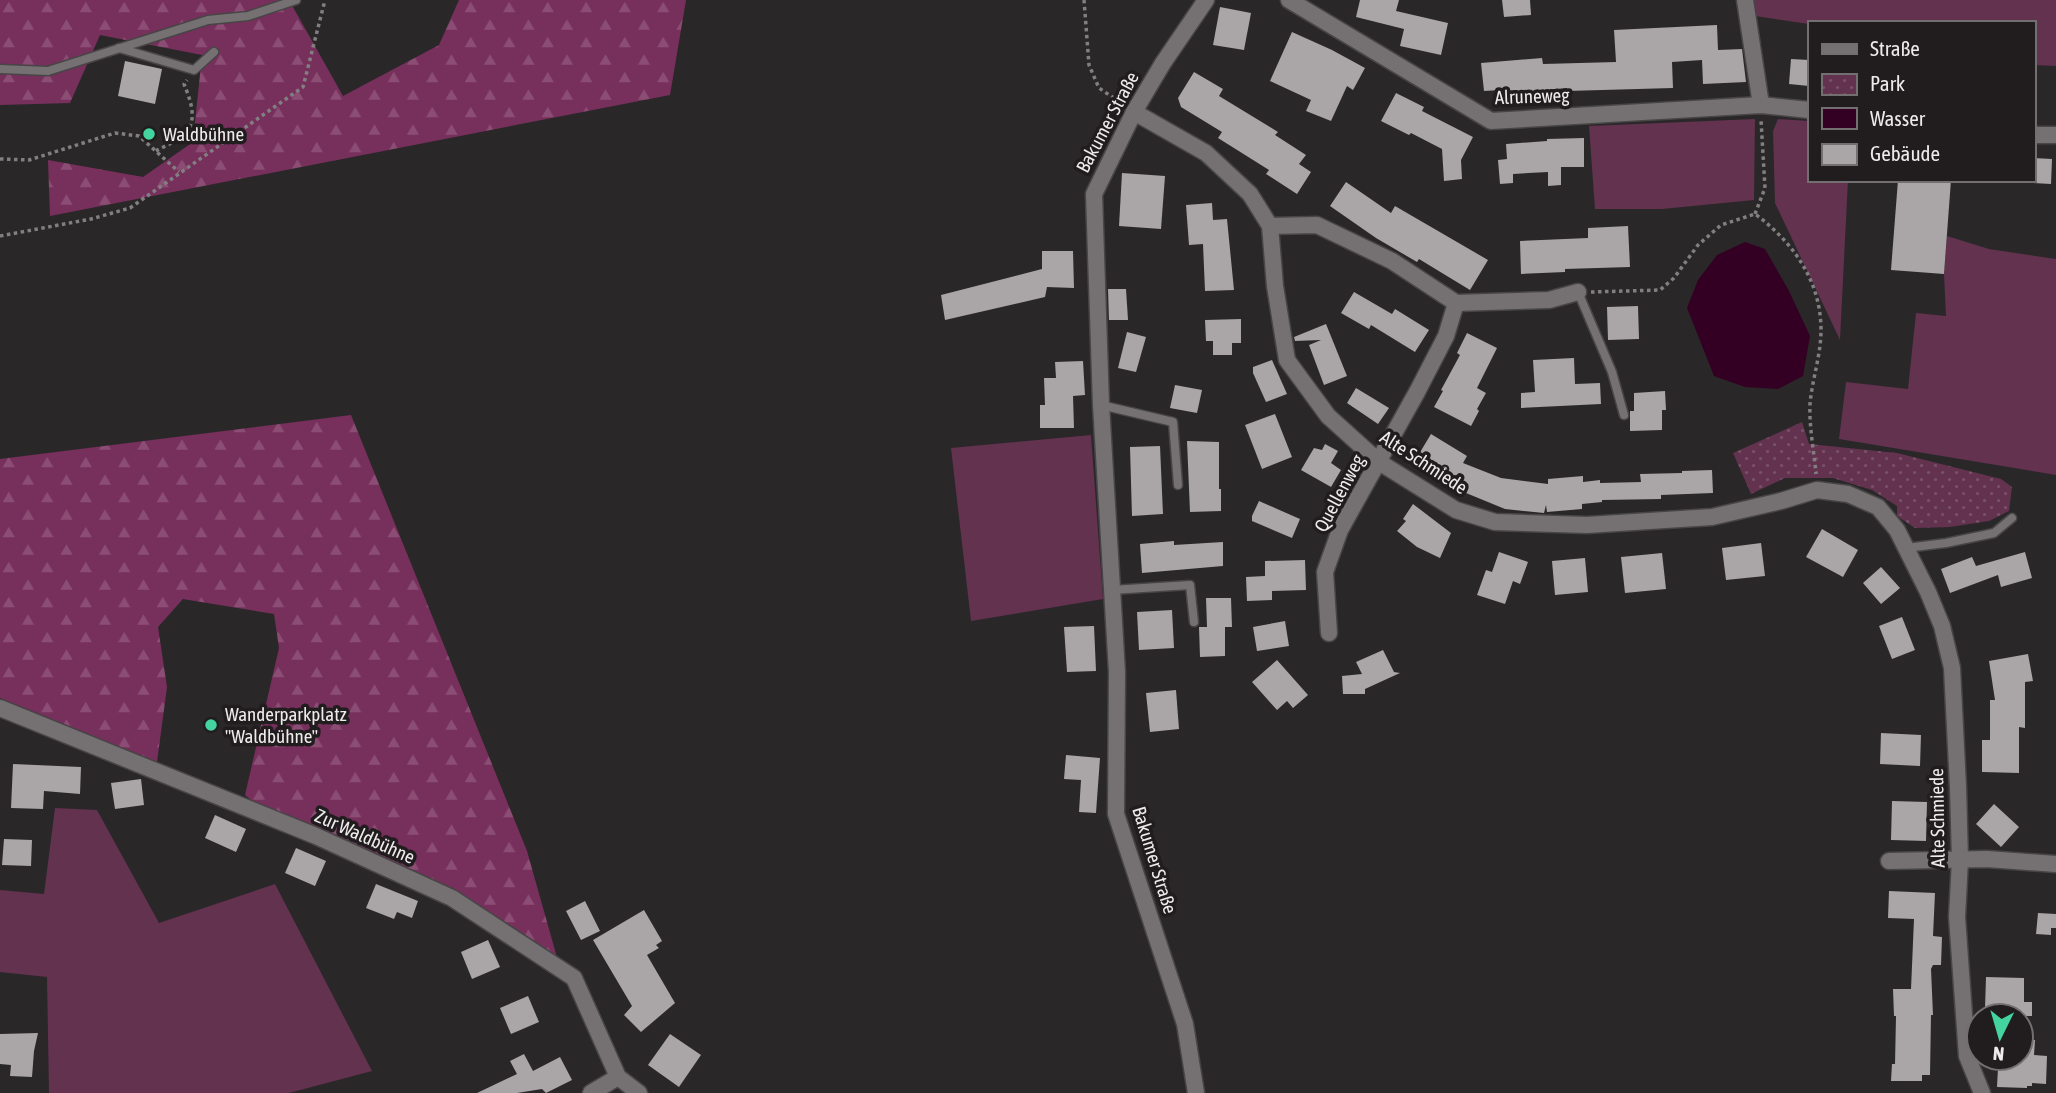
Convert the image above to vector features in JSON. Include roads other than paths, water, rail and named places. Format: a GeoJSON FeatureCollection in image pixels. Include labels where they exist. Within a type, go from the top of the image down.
{"type":"FeatureCollection","features":[{"type":"Feature","properties":{"kind":"street","name":"Bakumer Straße"},"geometry":{"type":"LineString","coordinates":[[1196,1093],[1185,1024],[1116,814],[1118,672],[1101,405],[1094,194],[1134,112],[1206,0]]}},
{"type":"Feature","properties":{"kind":"street","name":"Alruneweg"},"geometry":{"type":"LineString","coordinates":[[1289,0],[1491,121],[1761,105],[1808,110]]}},
{"type":"Feature","properties":{"kind":"street"},"geometry":{"type":"LineString","coordinates":[[1745,0],[1761,105]]}},
{"type":"Feature","properties":{"kind":"street","name":"Alte Schmiede"},"geometry":{"type":"LineString","coordinates":[[1134,112],[1206,153],[1250,194],[1270,226],[1275,286],[1287,360],[1328,416],[1380,462],[1457,510],[1495,522],[1587,525],[1712,517],[1781,502],[1817,490],[1848,494],[1878,507],[1897,530],[1942,626],[1952,668],[1960,860],[1957,918],[1967,1056],[1982,1093]]}},
{"type":"Feature","properties":{"kind":"street"},"geometry":{"type":"LineString","coordinates":[[2035,135],[2056,135]]}},
{"type":"Feature","properties":{"kind":"street"},"geometry":{"type":"LineString","coordinates":[[1270,226],[1317,225],[1392,261],[1456,303],[1549,300],[1578,292]]}},
{"type":"Feature","properties":{"kind":"street","name":"Quellenweg"},"geometry":{"type":"LineString","coordinates":[[1329,633],[1325,572],[1340,530],[1380,462],[1446,336],[1456,303]]}},
{"type":"Feature","properties":{"kind":"street","name":"Zur Waldbühne"},"geometry":{"type":"LineString","coordinates":[[0,708],[316,836],[452,898],[574,978],[618,1077],[639,1093]]}},
{"type":"Feature","properties":{"kind":"street"},"geometry":{"type":"LineString","coordinates":[[1889,861],[1987,859],[2056,864]]}},
{"type":"Feature","properties":{"kind":"street"},"geometry":{"type":"LineString","coordinates":[[591,1093],[618,1077]]}},
{"type":"Feature","properties":{"kind":"lane"},"geometry":{"type":"LineString","coordinates":[[0,69],[48,71],[208,20],[248,16],[296,0]]}},
{"type":"Feature","properties":{"kind":"lane"},"geometry":{"type":"LineString","coordinates":[[119,48],[194,70],[214,52]]}},
{"type":"Feature","properties":{"kind":"lane"},"geometry":{"type":"LineString","coordinates":[[1578,292],[1612,372],[1624,415]]}},
{"type":"Feature","properties":{"kind":"lane"},"geometry":{"type":"LineString","coordinates":[[1101,405],[1173,422],[1178,485]]}},
{"type":"Feature","properties":{"kind":"lane"},"geometry":{"type":"LineString","coordinates":[[1906,548],[1994,533],[2012,519]]}},
{"type":"Feature","properties":{"kind":"lane"},"geometry":{"type":"LineString","coordinates":[[1112,590],[1190,584],[1194,622]]}},
{"type":"Feature","properties":{"kind":"water"},"geometry":{"type":"Polygon","coordinates":[[[1745,242],[1765,249],[1810,336],[1803,376],[1778,389],[1745,387],[1714,376],[1687,308],[1698,280],[1717,255],[1745,242]]]}},
{"type":"Feature","properties":{"kind":"place","name":"Waldbühne"},"geometry":{"type":"Point","coordinates":[149,134]}},
{"type":"Feature","properties":{"kind":"place","name":"Wanderparkplatz \"Waldbühne\""},"geometry":{"type":"Point","coordinates":[211,725]}}]}
